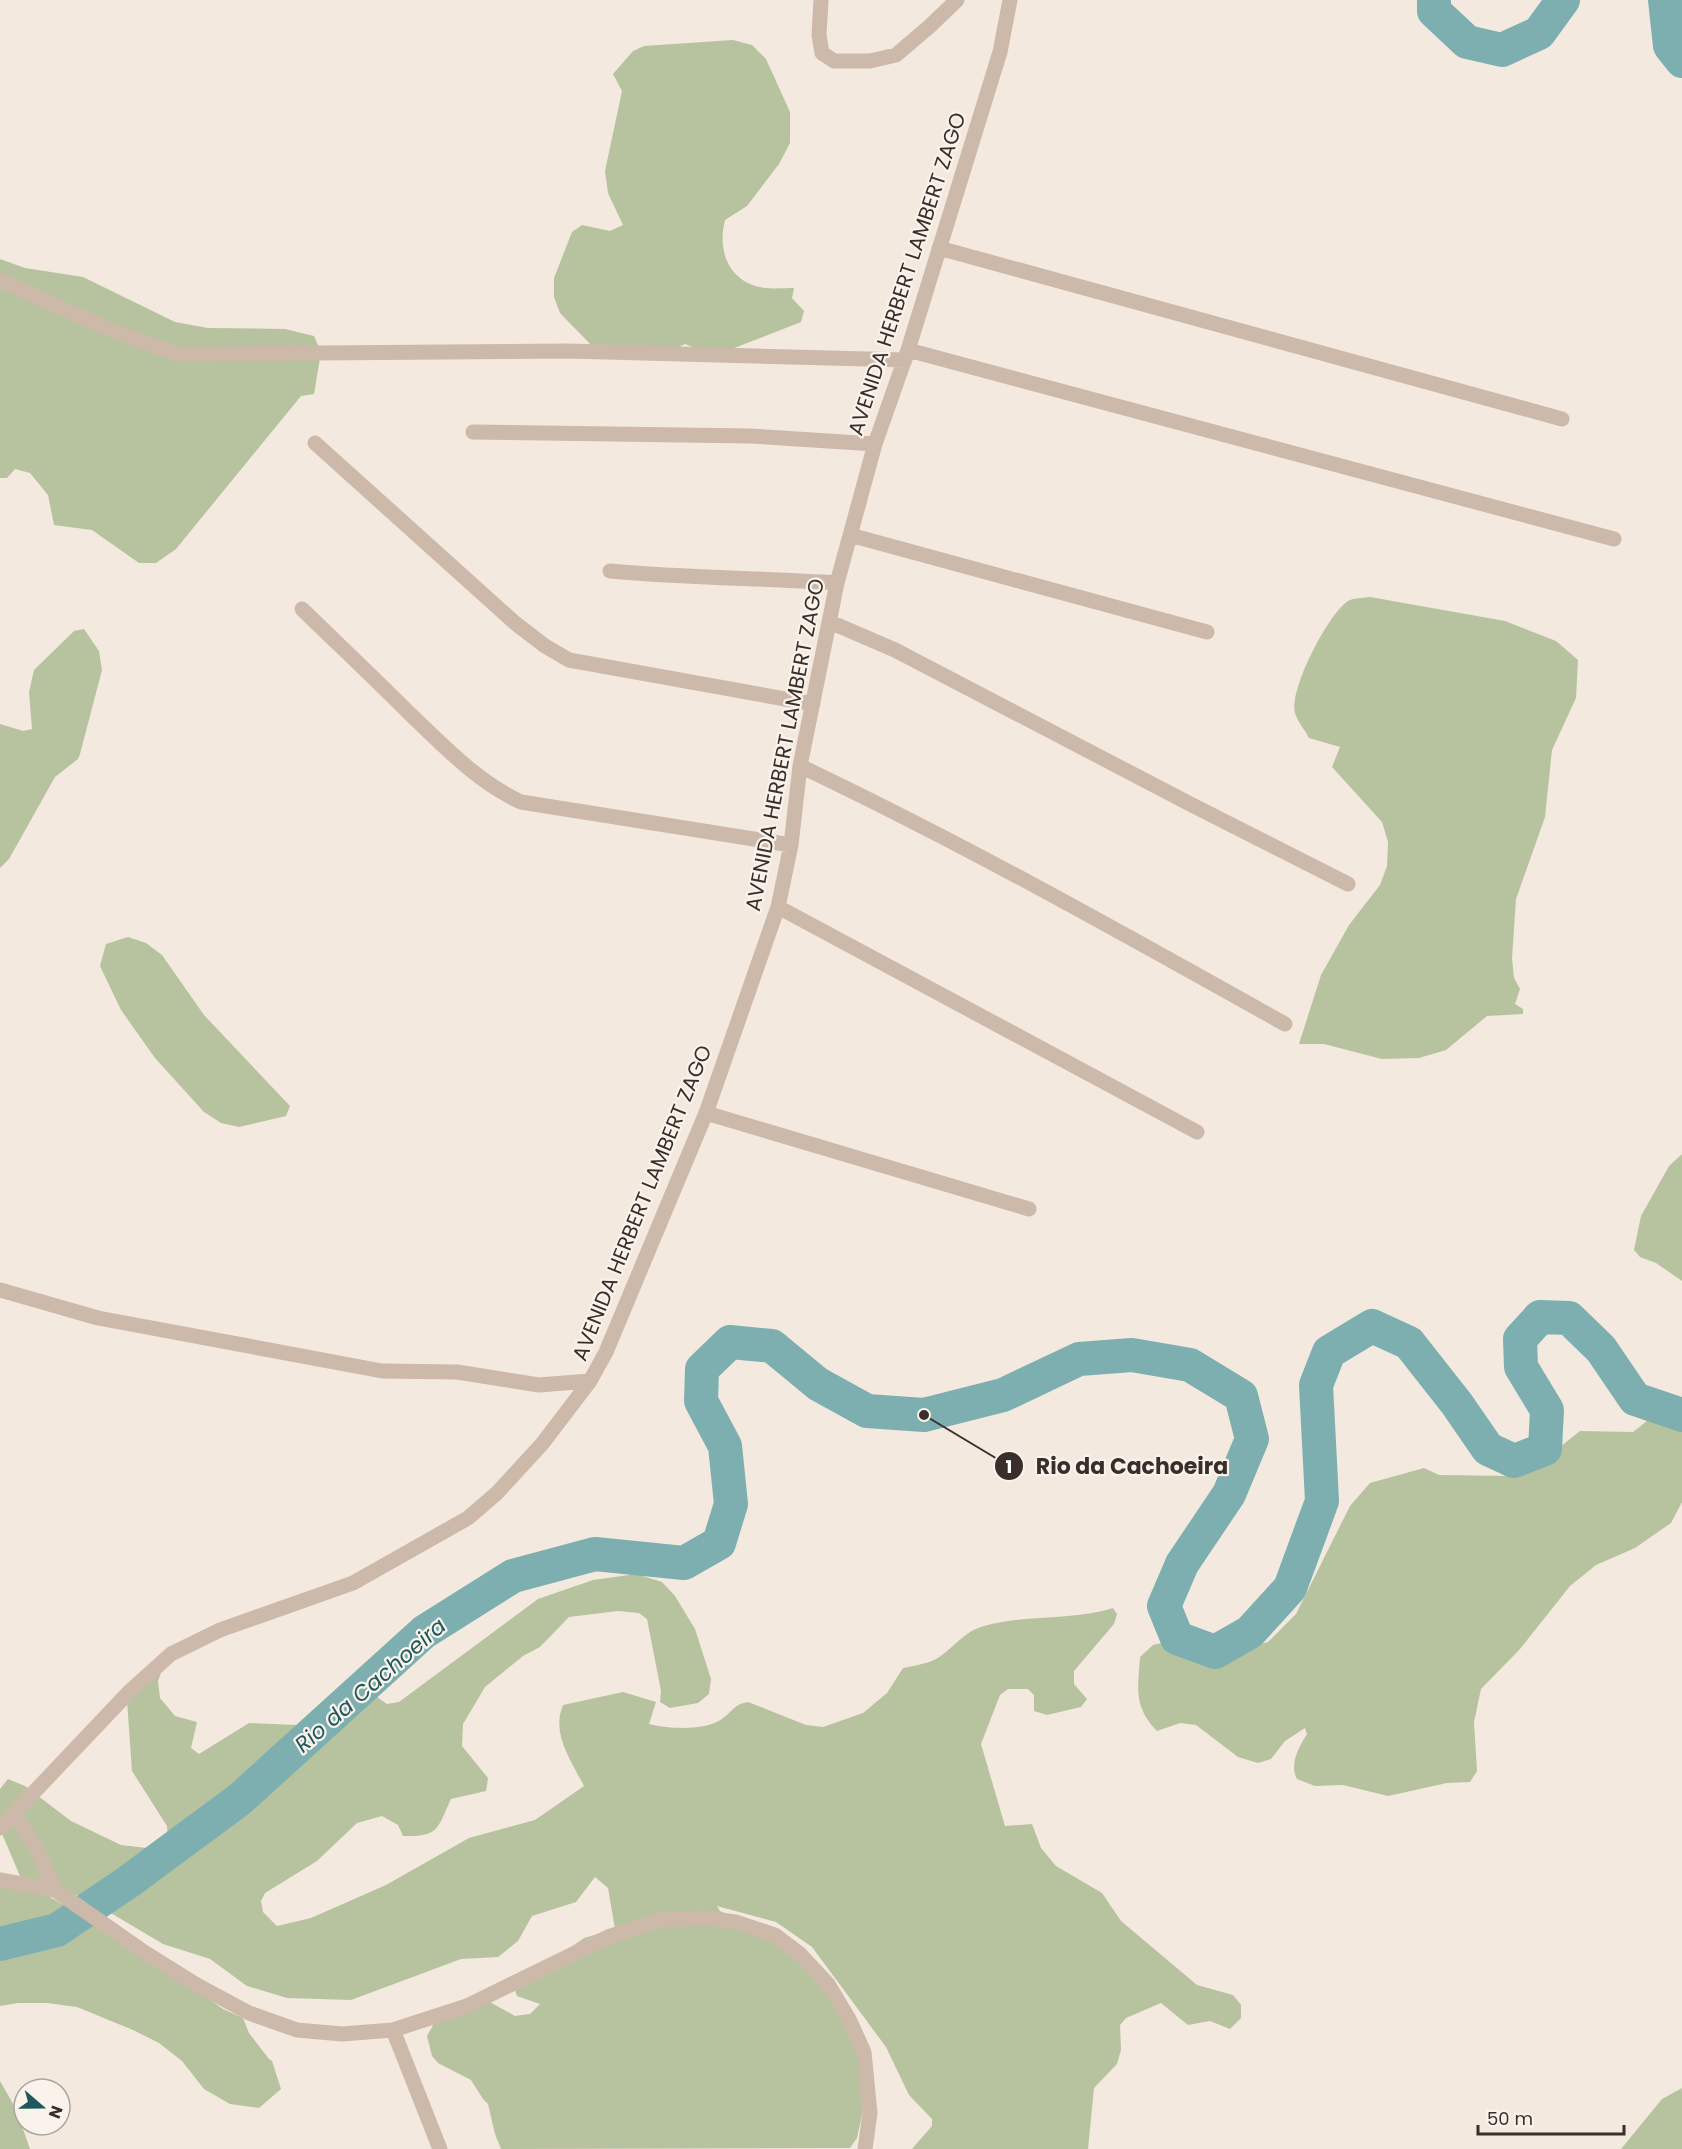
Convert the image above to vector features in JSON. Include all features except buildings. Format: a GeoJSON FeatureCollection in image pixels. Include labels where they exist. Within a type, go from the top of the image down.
{"type":"FeatureCollection","features":[{"type":"Feature","properties":{"kind":"street"},"geometry":{"type":"LineString","coordinates":[[821,0],[819,35],[822,53],[834,61],[870,61],[896,55],[957,0]]}},
{"type":"Feature","properties":{"kind":"street","name":"AVENIDA HERBERT LAMBERT ZAGO"},"geometry":{"type":"LineString","coordinates":[[0,1828],[130,1691],[171,1654],[220,1630],[353,1583],[468,1518],[497,1493],[542,1444],[590,1381],[606,1352],[706,1113],[778,907],[791,846],[800,766],[837,583],[875,444],[907,355],[1000,52],[1010,0]]}},
{"type":"Feature","properties":{"kind":"street"},"geometry":{"type":"LineString","coordinates":[[939,248],[1562,419]]}},
{"type":"Feature","properties":{"kind":"street"},"geometry":{"type":"LineString","coordinates":[[0,280],[108,329],[178,354],[568,351],[907,355],[1614,539]]}},
{"type":"Feature","properties":{"kind":"street"},"geometry":{"type":"LineString","coordinates":[[473,432],[751,436],[875,444]]}},
{"type":"Feature","properties":{"kind":"street"},"geometry":{"type":"LineString","coordinates":[[315,443],[515,623],[545,646],[569,660],[813,704]]}},
{"type":"Feature","properties":{"kind":"street"},"geometry":{"type":"LineString","coordinates":[[850,535],[1207,632]]}},
{"type":"Feature","properties":{"kind":"street"},"geometry":{"type":"LineString","coordinates":[[609,571],[669,577],[780,579],[837,583]]}},
{"type":"Feature","properties":{"kind":"street"},"geometry":{"type":"LineString","coordinates":[[302,609],[452,754],[481,780],[499,792],[521,802],[791,846]]}},
{"type":"Feature","properties":{"kind":"street"},"geometry":{"type":"LineString","coordinates":[[830,622],[895,650],[1348,884]]}},
{"type":"Feature","properties":{"kind":"street"},"geometry":{"type":"LineString","coordinates":[[800,766],[1122,932],[1285,1024]]}},
{"type":"Feature","properties":{"kind":"street"},"geometry":{"type":"LineString","coordinates":[[778,907],[1197,1132]]}},
{"type":"Feature","properties":{"kind":"street"},"geometry":{"type":"LineString","coordinates":[[706,1113],[1029,1209]]}},
{"type":"Feature","properties":{"kind":"street"},"geometry":{"type":"LineString","coordinates":[[0,1290],[98,1318],[382,1371],[457,1372],[538,1385],[590,1381]]}},
{"type":"Feature","properties":{"kind":"street"},"geometry":{"type":"LineString","coordinates":[[14,1814],[37,1849],[55,1890]]}},
{"type":"Feature","properties":{"kind":"street"},"geometry":{"type":"LineString","coordinates":[[0,1880],[55,1890],[141,1950],[197,1985],[249,2013],[297,2030],[342,2034],[393,2030],[467,2006],[608,1937],[660,1920],[704,1918],[736,1922],[775,1935],[800,1954],[828,1984],[849,2019],[864,2052],[870,2113],[865,2149]]}},
{"type":"Feature","properties":{"kind":"street"},"geometry":{"type":"LineString","coordinates":[[393,2030],[440,2149]]}},
{"type":"Feature","properties":{"kind":"green space"},"geometry":{"type":"Polygon","coordinates":[[[733,40],[752,45],[766,59],[790,112],[790,143],[779,164],[747,206],[725,220],[723,243],[725,254],[728,264],[742,280],[765,288],[794,288],[792,298],[804,311],[801,322],[724,352],[708,353],[685,344],[662,355],[595,349],[560,313],[554,297],[554,278],[572,232],[582,225],[610,231],[623,225],[608,193],[605,171],[622,91],[613,74],[633,51],[644,46],[733,40]]]}},
{"type":"Feature","properties":{"kind":"green space"},"geometry":{"type":"Polygon","coordinates":[[[0,259],[25,268],[83,277],[175,322],[208,328],[285,329],[314,336],[321,352],[314,394],[301,396],[176,549],[156,563],[139,563],[92,530],[54,525],[48,495],[30,473],[15,469],[7,478],[0,478],[0,259]]]}},
{"type":"Feature","properties":{"kind":"green space"},"geometry":{"type":"Polygon","coordinates":[[[1370,597],[1505,621],[1556,641],[1578,660],[1576,698],[1552,750],[1545,817],[1516,899],[1512,958],[1514,978],[1520,989],[1515,1004],[1523,1009],[1523,1014],[1487,1016],[1446,1050],[1419,1058],[1382,1059],[1324,1044],[1299,1044],[1321,975],[1349,925],[1380,885],[1387,866],[1388,842],[1382,822],[1332,767],[1340,747],[1309,738],[1295,713],[1298,688],[1304,671],[1330,621],[1348,601],[1370,597]]]}},
{"type":"Feature","properties":{"kind":"green space"},"geometry":{"type":"Polygon","coordinates":[[[84,629],[99,651],[102,670],[80,754],[78,759],[55,777],[9,859],[0,868],[0,724],[23,731],[32,729],[29,692],[34,670],[74,631],[84,629]]]}},
{"type":"Feature","properties":{"kind":"green space"},"geometry":{"type":"Polygon","coordinates":[[[128,937],[146,943],[162,955],[204,1015],[290,1106],[286,1116],[239,1127],[221,1123],[204,1112],[155,1058],[121,1010],[100,966],[106,944],[128,937]]]}},
{"type":"Feature","properties":{"kind":"green space"},"geometry":{"type":"Polygon","coordinates":[[[1682,1154],[1682,1281],[1656,1263],[1640,1257],[1634,1250],[1641,1216],[1669,1166],[1682,1154]]]}},
{"type":"Feature","properties":{"kind":"green space"},"geometry":{"type":"Polygon","coordinates":[[[1657,1413],[1682,1415],[1682,1502],[1671,1523],[1635,1548],[1596,1565],[1570,1586],[1520,1649],[1481,1689],[1474,1722],[1477,1771],[1470,1782],[1447,1783],[1388,1796],[1343,1785],[1315,1786],[1297,1779],[1295,1773],[1296,1756],[1307,1734],[1305,1728],[1285,1741],[1271,1759],[1258,1763],[1238,1757],[1196,1725],[1180,1723],[1157,1731],[1149,1722],[1139,1696],[1140,1657],[1153,1645],[1170,1641],[1257,1645],[1268,1642],[1296,1614],[1350,1506],[1370,1483],[1424,1468],[1439,1475],[1513,1476],[1541,1462],[1580,1431],[1633,1432],[1657,1413]]]}},
{"type":"Feature","properties":{"kind":"green space"},"geometry":{"type":"Polygon","coordinates":[[[636,1574],[662,1582],[675,1596],[695,1629],[711,1679],[709,1694],[698,1703],[670,1708],[660,1702],[661,1691],[647,1619],[639,1613],[618,1611],[569,1617],[540,1647],[523,1656],[485,1687],[463,1724],[462,1746],[488,1778],[486,1791],[451,1799],[439,1824],[430,1833],[424,1835],[403,1836],[398,1825],[382,1816],[357,1823],[317,1861],[265,1893],[261,1901],[263,1912],[277,1926],[311,1918],[386,1885],[469,1838],[535,1820],[584,1786],[568,1757],[561,1737],[559,1726],[563,1705],[623,1692],[656,1702],[649,1724],[686,1728],[715,1723],[737,1706],[748,1702],[806,1725],[823,1727],[863,1713],[887,1693],[903,1668],[934,1660],[976,1629],[1000,1622],[1082,1615],[1113,1608],[1117,1614],[1114,1624],[1074,1671],[1074,1684],[1087,1699],[1081,1707],[1047,1715],[1034,1711],[1034,1695],[1028,1689],[1008,1689],[1000,1695],[981,1744],[1005,1826],[1032,1824],[1041,1848],[1056,1866],[1102,1893],[1121,1921],[1197,1985],[1233,1995],[1241,2005],[1241,2018],[1230,2029],[1210,2021],[1188,2025],[1161,2003],[1126,2018],[1120,2025],[1121,2050],[1117,2064],[1094,2088],[1088,2149],[912,2149],[932,2126],[932,2119],[909,2095],[886,2047],[812,1947],[776,1922],[717,1906],[720,1911],[784,1940],[817,1974],[852,2034],[861,2066],[863,2110],[857,2138],[850,2148],[501,2149],[488,2104],[471,2080],[438,2063],[432,2056],[427,2036],[437,2018],[481,1997],[515,2016],[530,2014],[540,2004],[517,1996],[514,1987],[584,1938],[615,1929],[608,1888],[595,1877],[576,1902],[532,1916],[518,1941],[498,1957],[461,1959],[351,2000],[287,1998],[247,1986],[210,1959],[163,1944],[84,1897],[59,1891],[50,1897],[137,1949],[223,2009],[243,2018],[249,2033],[272,2061],[281,2089],[259,2108],[230,2104],[204,2089],[182,2061],[159,2043],[77,2007],[47,2003],[18,2003],[0,2006],[0,1875],[20,1876],[0,1829],[0,1789],[8,1779],[25,1786],[71,1821],[121,1845],[147,1848],[168,1841],[167,1826],[132,1771],[127,1701],[167,1657],[158,1681],[160,1698],[175,1716],[197,1722],[191,1748],[199,1754],[249,1723],[298,1725],[374,1695],[387,1704],[399,1702],[538,1599],[593,1580],[636,1574]]]}},
{"type":"Feature","properties":{"kind":"green space"},"geometry":{"type":"Polygon","coordinates":[[[0,2081],[12,2102],[12,2137],[26,2137],[30,2149],[0,2149],[0,2081]]]}},
{"type":"Feature","properties":{"kind":"green space"},"geometry":{"type":"Polygon","coordinates":[[[1682,2088],[1682,2149],[1621,2149],[1662,2099],[1682,2088]]]}},
{"type":"Feature","properties":{"kind":"waterway","name":"Rio da Cachoeira"},"geometry":{"type":"LineString","coordinates":[[1434,0],[1434,11],[1467,42],[1502,50],[1539,33],[1563,0]]}},
{"type":"Feature","properties":{"kind":"waterway","name":"Rio da Cachoeira"},"geometry":{"type":"LineString","coordinates":[[1665,0],[1670,46],[1682,61]]}},
{"type":"Feature","properties":{"kind":"waterway","name":"Rio da Cachoeira"},"geometry":{"type":"LineString","coordinates":[[0,1944],[57,1930],[128,1882],[240,1799],[424,1632],[513,1576],[595,1554],[684,1563],[719,1543],[731,1504],[725,1446],[701,1401],[702,1369],[730,1342],[772,1346],[818,1384],[867,1411],[924,1415],[1003,1395],[1079,1359],[1132,1355],[1190,1365],[1241,1396],[1252,1439],[1229,1494],[1182,1564],[1164,1606],[1177,1638],[1215,1652],[1250,1632],[1290,1588],[1322,1501],[1316,1385],[1329,1352],[1372,1326],[1409,1343],[1457,1404],[1488,1449],[1514,1461],[1545,1449],[1547,1410],[1521,1367],[1520,1339],[1540,1317],[1569,1318],[1601,1349],[1635,1399],[1682,1415]]}},
{"type":"Feature","properties":{"kind":"place","name":"Rio da Cachoeira"},"geometry":{"type":"Point","coordinates":[924,1415]}}]}
